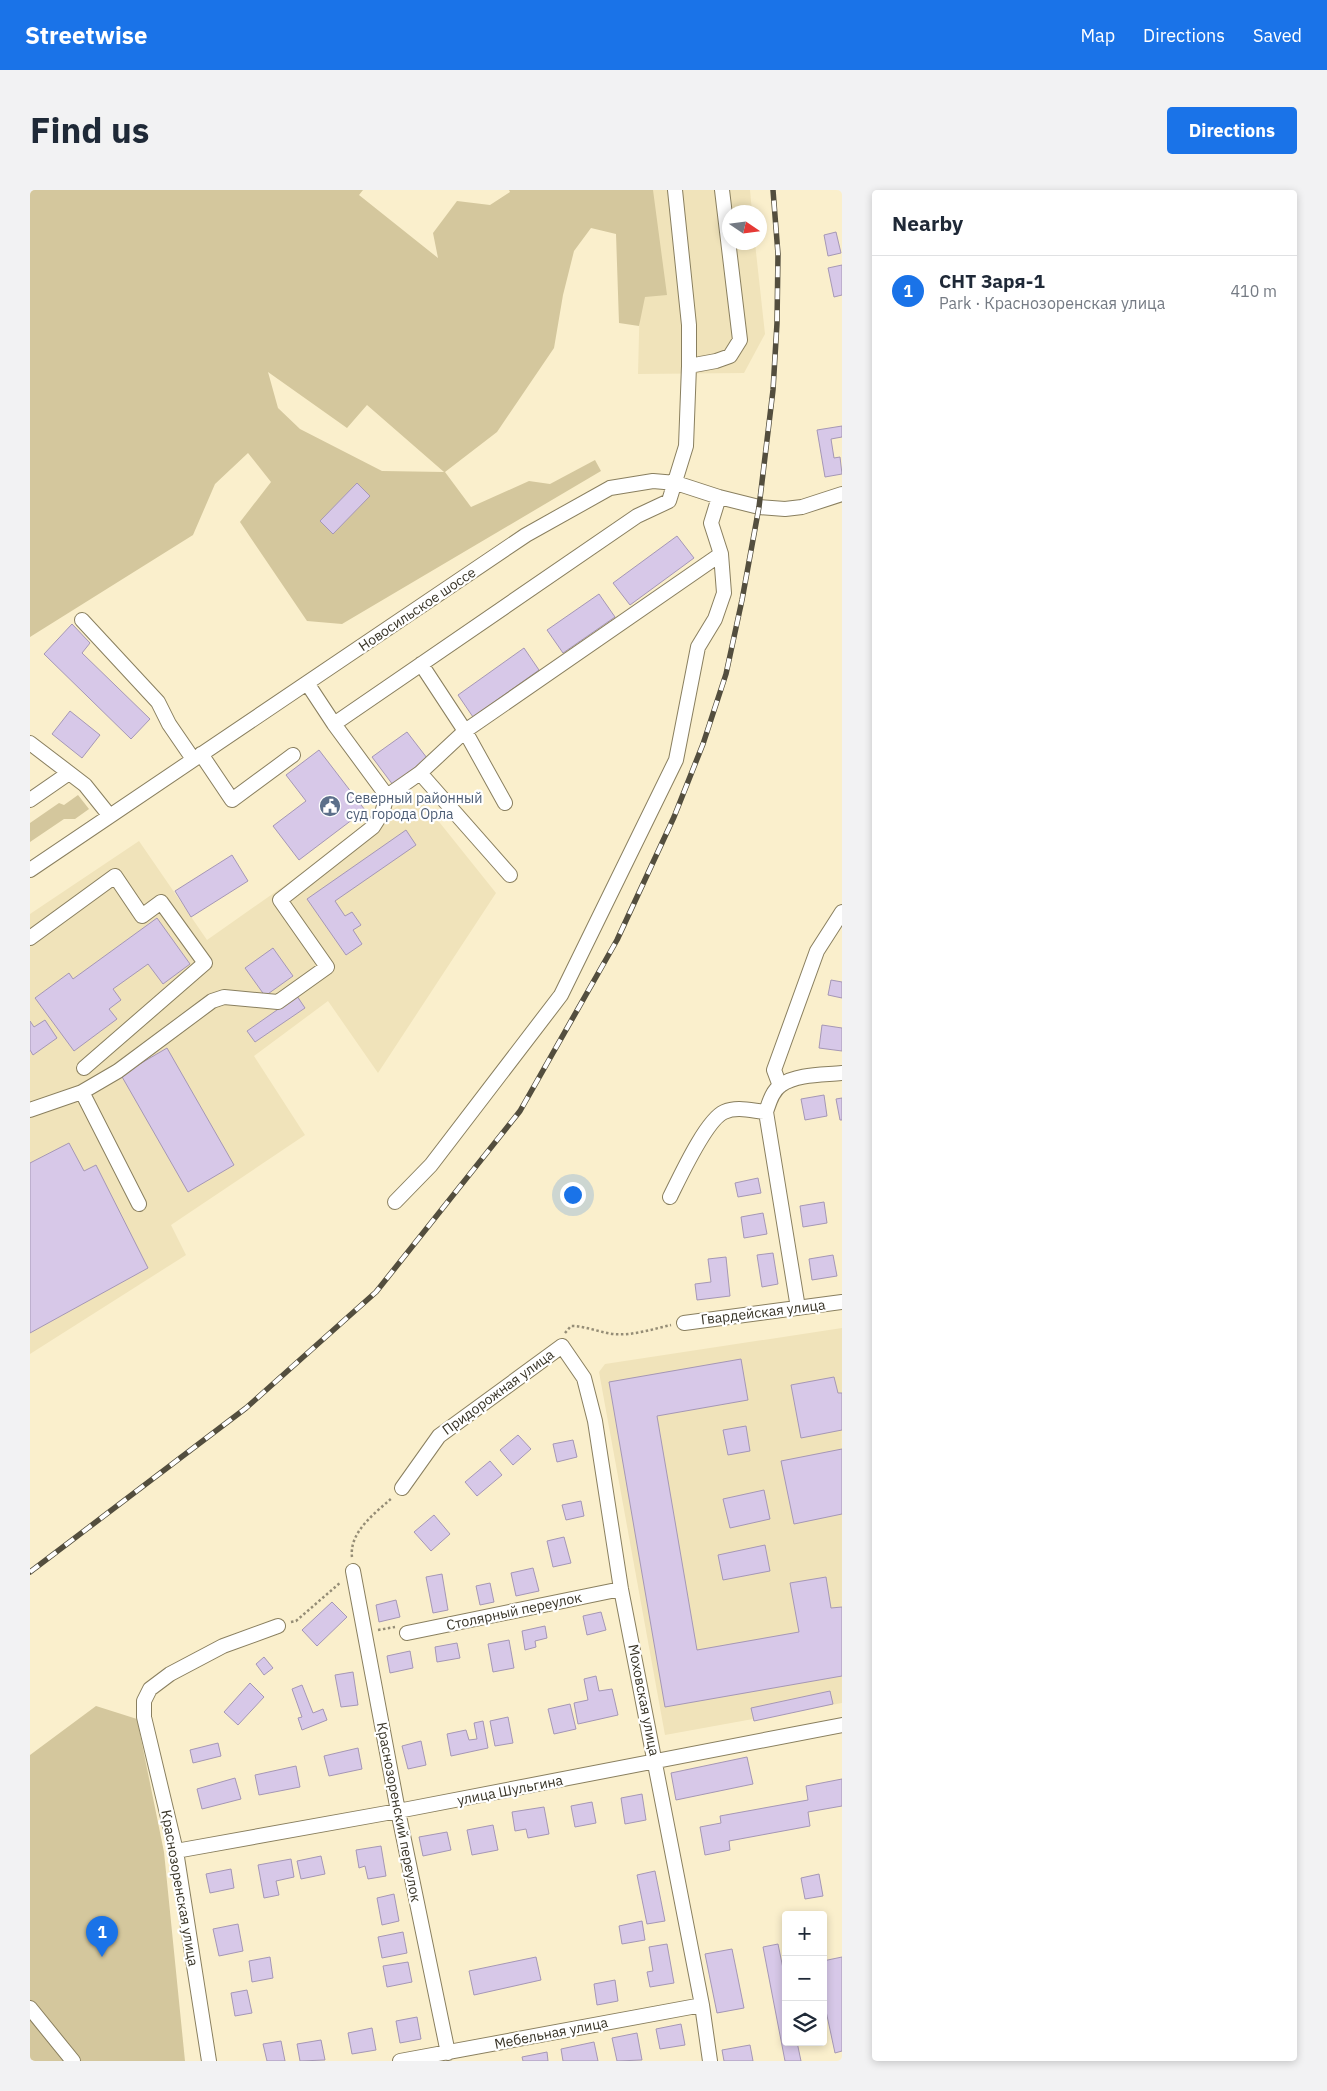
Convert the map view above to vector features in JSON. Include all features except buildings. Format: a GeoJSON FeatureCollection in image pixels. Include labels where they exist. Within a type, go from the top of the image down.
{"type":"FeatureCollection","features":[{"type":"Feature","properties":{"kind":"street"},"geometry":{"type":"LineString","coordinates":[[334,724],[637,516],[669,501],[686,446],[689,366],[689,325],[675,190]]}},
{"type":"Feature","properties":{"kind":"street"},"geometry":{"type":"LineString","coordinates":[[689,366],[716,361],[730,356],[740,340],[722,190]]}},
{"type":"Feature","properties":{"kind":"street","name":"Новосильское шоссе"},"geometry":{"type":"LineString","coordinates":[[30,870],[526,535],[610,488],[653,481],[676,483],[719,497],[759,506],[786,509],[802,508],[842,494]]}},
{"type":"Feature","properties":{"kind":"street"},"geometry":{"type":"LineString","coordinates":[[395,1202],[431,1165],[561,995],[676,760],[698,647],[715,619],[724,593],[721,554],[711,523],[719,497]]}},
{"type":"Feature","properties":{"kind":"street"},"geometry":{"type":"LineString","coordinates":[[30,1110],[82,1092],[118,1071],[212,1001],[224,997],[278,1002],[326,967],[280,900],[373,827],[382,813],[387,796],[420,773],[465,731],[721,554]]}},
{"type":"Feature","properties":{"kind":"street"},"geometry":{"type":"LineString","coordinates":[[82,620],[158,702],[169,724],[232,800],[293,755]]}},
{"type":"Feature","properties":{"kind":"street"},"geometry":{"type":"LineString","coordinates":[[421,664],[465,731],[505,803]]}},
{"type":"Feature","properties":{"kind":"street"},"geometry":{"type":"LineString","coordinates":[[307,683],[334,724],[387,796]]}},
{"type":"Feature","properties":{"kind":"street"},"geometry":{"type":"LineString","coordinates":[[30,743],[85,785],[109,815]]}},
{"type":"Feature","properties":{"kind":"street"},"geometry":{"type":"LineString","coordinates":[[30,800],[69,773]]}},
{"type":"Feature","properties":{"kind":"street"},"geometry":{"type":"LineString","coordinates":[[420,773],[510,875]]}},
{"type":"Feature","properties":{"kind":"street"},"geometry":{"type":"LineString","coordinates":[[30,938],[115,876],[142,916],[161,902],[205,963],[84,1068]]}},
{"type":"Feature","properties":{"kind":"street"},"geometry":{"type":"LineString","coordinates":[[780,1086],[774,1070],[817,951],[842,912]]}},
{"type":"Feature","properties":{"kind":"street"},"geometry":{"type":"LineString","coordinates":[[798,1308],[766,1112],[770,1099],[780,1086],[800,1078],[842,1072]]}},
{"type":"Feature","properties":{"kind":"street"},"geometry":{"type":"LineString","coordinates":[[82,1092],[140,1204]]}},
{"type":"Feature","properties":{"kind":"street"},"geometry":{"type":"LineString","coordinates":[[670,1197],[707,1128],[722,1113],[734,1109],[766,1112]]}},
{"type":"Feature","properties":{"kind":"street","name":"Гвардейская улица"},"geometry":{"type":"LineString","coordinates":[[684,1323],[842,1302]]}},
{"type":"Feature","properties":{"kind":"street","name":"Придорожная улица"},"geometry":{"type":"LineString","coordinates":[[402,1488],[438,1436],[562,1346]]}},
{"type":"Feature","properties":{"kind":"street","name":"Моховская улица"},"geometry":{"type":"LineString","coordinates":[[562,1346],[584,1378],[595,1421],[621,1588],[702,2004],[710,2061]]}},
{"type":"Feature","properties":{"kind":"street","name":"Краснозоренский переулок"},"geometry":{"type":"LineString","coordinates":[[353,1571],[398,1811],[448,2053]]}},
{"type":"Feature","properties":{"kind":"street","name":"Столярный переулок"},"geometry":{"type":"LineString","coordinates":[[407,1633],[621,1588]]}},
{"type":"Feature","properties":{"kind":"street","name":"Краснозоренская улица"},"geometry":{"type":"LineString","coordinates":[[209,2061],[176,1851],[144,1717],[144,1701],[150,1689],[170,1674],[223,1646],[278,1626]]}},
{"type":"Feature","properties":{"kind":"street","name":"улица Шульгина"},"geometry":{"type":"LineString","coordinates":[[176,1851],[398,1811],[842,1725]]}},
{"type":"Feature","properties":{"kind":"street","name":"Мебельная улица"},"geometry":{"type":"LineString","coordinates":[[400,2061],[702,2004]]}},
{"type":"Feature","properties":{"kind":"street"},"geometry":{"type":"LineString","coordinates":[[30,2008],[73,2061]]}},
{"type":"Feature","properties":{"kind":"path"},"geometry":{"type":"LineString","coordinates":[[562,1346],[564,1334],[570,1326],[585,1326],[613,1334],[629,1334],[684,1323]]}},
{"type":"Feature","properties":{"kind":"path"},"geometry":{"type":"LineString","coordinates":[[363,1630],[395,1627],[407,1633]]}},
{"type":"Feature","properties":{"kind":"shaded area"},"geometry":{"type":"Polygon","coordinates":[[[30,190],[363,190],[359,195],[438,258],[433,233],[457,201],[490,205],[510,192],[509,190],[653,190],[667,295],[645,297],[639,326],[619,323],[616,234],[591,228],[574,251],[563,295],[554,348],[497,432],[445,472],[471,507],[529,481],[550,484],[595,460],[601,471],[342,624],[307,621],[240,522],[271,482],[248,453],[215,484],[193,535],[30,637],[30,190]],[[268,372],[278,408],[300,429],[382,471],[444,472],[367,405],[347,428],[268,372]]]}},
{"type":"Feature","properties":{"kind":"shaded area"},"geometry":{"type":"Polygon","coordinates":[[[648,190],[750,190],[751,205],[722,205],[722,250],[756,250],[765,334],[744,373],[638,374],[640,295],[648,190]]]}},
{"type":"Feature","properties":{"kind":"shaded area"},"geometry":{"type":"Polygon","coordinates":[[[416,793],[496,893],[378,1073],[328,1001],[254,1056],[305,1135],[171,1225],[186,1255],[30,1354],[30,914],[139,841],[207,940],[416,793]]]}},
{"type":"Feature","properties":{"kind":"shaded area"},"geometry":{"type":"Polygon","coordinates":[[[78,795],[89,809],[75,819],[64,819],[30,842],[30,823],[59,803],[64,805],[78,795]]]}},
{"type":"Feature","properties":{"kind":"shaded area"},"geometry":{"type":"Polygon","coordinates":[[[842,1328],[842,1703],[665,1735],[599,1372],[605,1364],[842,1328]]]}},
{"type":"Feature","properties":{"kind":"shaded area"},"geometry":{"type":"Polygon","coordinates":[[[96,1706],[137,1719],[164,1852],[185,2061],[30,2061],[30,1755],[96,1706]]]}},
{"type":"Feature","properties":{"kind":"railway"},"geometry":{"type":"LineString","coordinates":[[30,1572],[246,1408],[376,1292],[520,1111],[617,940],[674,817],[703,744],[726,674],[742,600],[759,507],[773,390],[777,323],[778,254],[773,190]]}},
{"type":"Feature","properties":{"kind":"place","name":"Северный районный суд города Орла"},"geometry":{"type":"Point","coordinates":[330,806]}},
{"type":"Feature","properties":{"kind":"place","name":"СНТ Заря-1"},"geometry":{"type":"Point","coordinates":[102,1957]}}]}
